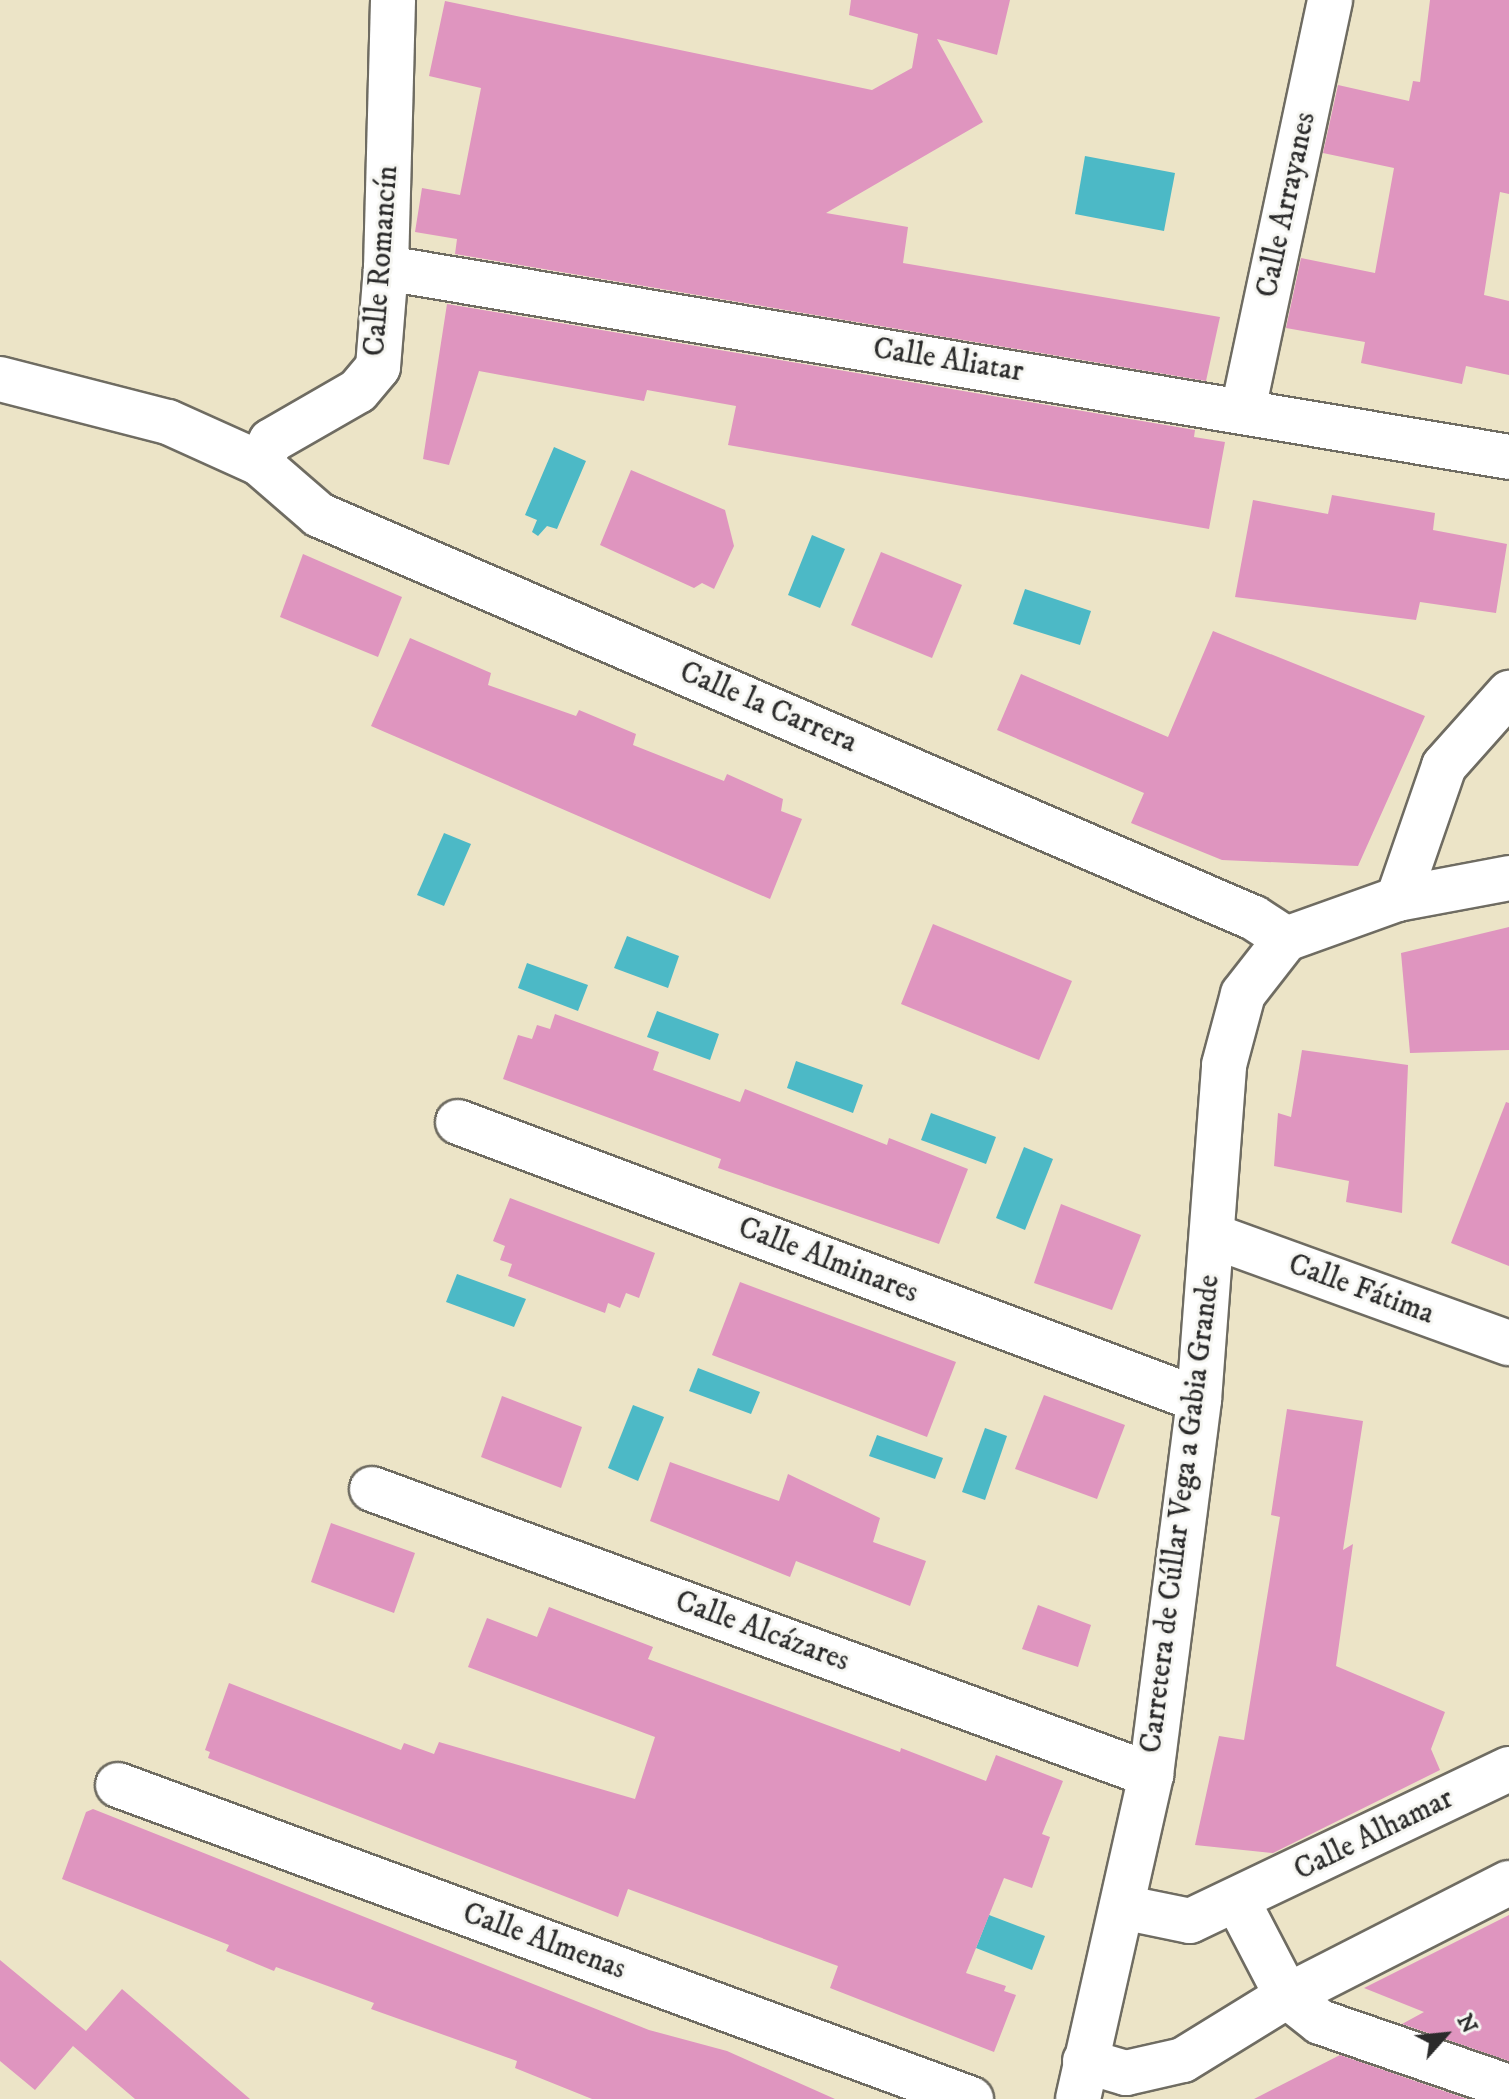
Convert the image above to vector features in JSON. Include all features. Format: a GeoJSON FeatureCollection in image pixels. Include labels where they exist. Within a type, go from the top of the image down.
{"type":"FeatureCollection","features":[{"type":"Feature","properties":{"kind":"street","name":"Calle Romancín"},"geometry":{"type":"LineString","coordinates":[[259,463],[271,441],[358,391],[378,367],[386,268],[393,0]]}},
{"type":"Feature","properties":{"kind":"street","name":"Calle Arrayanes"},"geometry":{"type":"LineString","coordinates":[[1243,410],[1330,0]]}},
{"type":"Feature","properties":{"kind":"street","name":"Calle Aliatar"},"geometry":{"type":"LineString","coordinates":[[386,268],[1509,457]]}},
{"type":"Feature","properties":{"kind":"street","name":"Calle la Carrera"},"geometry":{"type":"LineString","coordinates":[[0,379],[168,422],[259,463],[319,515],[1239,911],[1286,939]]}},
{"type":"Feature","properties":{"kind":"street"},"geometry":{"type":"LineString","coordinates":[[1398,899],[1444,766],[1509,693]]}},
{"type":"Feature","properties":{"kind":"street"},"geometry":{"type":"LineString","coordinates":[[1286,939],[1398,899],[1509,878]]}},
{"type":"Feature","properties":{"kind":"street","name":"Carretera de Cúllar Vega a Gabia Grande"},"geometry":{"type":"LineString","coordinates":[[1082,2080],[1151,1775],[1199,1400],[1224,1065],[1243,994],[1286,939]]}},
{"type":"Feature","properties":{"kind":"street","name":"Calle Alminares"},"geometry":{"type":"LineString","coordinates":[[458,1122],[1199,1400]]}},
{"type":"Feature","properties":{"kind":"street","name":"Calle Fátima"},"geometry":{"type":"LineString","coordinates":[[1213,1236],[1509,1343]]}},
{"type":"Feature","properties":{"kind":"street","name":"Calle Alcázares"},"geometry":{"type":"LineString","coordinates":[[372,1489],[1151,1775]]}},
{"type":"Feature","properties":{"kind":"street","name":"Calle Alhamar"},"geometry":{"type":"LineString","coordinates":[[1122,1907],[1190,1921],[1238,1902],[1509,1769]]}},
{"type":"Feature","properties":{"kind":"street","name":"Calle Almenas"},"geometry":{"type":"LineString","coordinates":[[118,1785],[971,2099]]}},
{"type":"Feature","properties":{"kind":"street"},"geometry":{"type":"LineString","coordinates":[[1082,2080],[1183,2060],[1287,1996],[1509,1883]]}},
{"type":"Feature","properties":{"kind":"street"},"geometry":{"type":"LineString","coordinates":[[1238,1902],[1287,1996],[1320,2022],[1509,2087]]}},
{"type":"Feature","properties":{"kind":"water"},"geometry":{"type":"Polygon","coordinates":[[[1085,156],[1175,173],[1164,231],[1075,214],[1085,156]]]}},
{"type":"Feature","properties":{"kind":"water"},"geometry":{"type":"Polygon","coordinates":[[[554,447],[586,461],[557,529],[547,526],[538,536],[532,532],[537,520],[525,515],[554,447]]]}},
{"type":"Feature","properties":{"kind":"water"},"geometry":{"type":"Polygon","coordinates":[[[812,535],[845,549],[820,608],[788,595],[812,535]]]}},
{"type":"Feature","properties":{"kind":"water"},"geometry":{"type":"Polygon","coordinates":[[[1025,589],[1091,611],[1080,645],[1013,624],[1025,589]]]}},
{"type":"Feature","properties":{"kind":"water"},"geometry":{"type":"Polygon","coordinates":[[[444,833],[471,844],[444,906],[417,895],[444,833]]]}},
{"type":"Feature","properties":{"kind":"water"},"geometry":{"type":"Polygon","coordinates":[[[627,936],[679,956],[668,988],[614,968],[627,936]]]}},
{"type":"Feature","properties":{"kind":"water"},"geometry":{"type":"Polygon","coordinates":[[[527,963],[588,985],[578,1011],[518,988],[527,963]]]}},
{"type":"Feature","properties":{"kind":"water"},"geometry":{"type":"Polygon","coordinates":[[[657,1011],[719,1034],[710,1060],[647,1037],[657,1011]]]}},
{"type":"Feature","properties":{"kind":"water"},"geometry":{"type":"Polygon","coordinates":[[[796,1061],[863,1085],[853,1113],[787,1088],[796,1061]]]}},
{"type":"Feature","properties":{"kind":"water"},"geometry":{"type":"Polygon","coordinates":[[[931,1113],[996,1137],[986,1164],[921,1140],[931,1113]]]}},
{"type":"Feature","properties":{"kind":"water"},"geometry":{"type":"Polygon","coordinates":[[[1024,1147],[1053,1159],[1025,1230],[996,1218],[1024,1147]]]}},
{"type":"Feature","properties":{"kind":"water"},"geometry":{"type":"Polygon","coordinates":[[[457,1274],[526,1299],[514,1327],[446,1302],[457,1274]]]}},
{"type":"Feature","properties":{"kind":"water"},"geometry":{"type":"Polygon","coordinates":[[[698,1368],[760,1392],[751,1414],[689,1391],[698,1368]]]}},
{"type":"Feature","properties":{"kind":"water"},"geometry":{"type":"Polygon","coordinates":[[[633,1405],[664,1417],[638,1481],[608,1468],[633,1405]]]}},
{"type":"Feature","properties":{"kind":"water"},"geometry":{"type":"Polygon","coordinates":[[[985,1428],[1007,1436],[985,1500],[962,1492],[985,1428]]]}},
{"type":"Feature","properties":{"kind":"water"},"geometry":{"type":"Polygon","coordinates":[[[877,1435],[943,1458],[935,1479],[869,1456],[877,1435]]]}},
{"type":"Feature","properties":{"kind":"water"},"geometry":{"type":"Polygon","coordinates":[[[989,1915],[1045,1936],[1032,1970],[976,1948],[989,1915]]]}},
{"type":"Feature","properties":{"kind":"building"},"geometry":{"type":"Polygon","coordinates":[[[851,0],[1010,0],[997,55],[937,39],[983,122],[826,213],[908,227],[903,263],[1220,317],[1206,381],[455,254],[457,239],[415,232],[422,188],[460,195],[481,88],[429,76],[445,1],[872,90],[912,68],[918,34],[849,15],[851,0]]]}},
{"type":"Feature","properties":{"kind":"building"},"geometry":{"type":"Polygon","coordinates":[[[1430,0],[1509,0],[1509,194],[1500,192],[1484,295],[1509,301],[1509,375],[1466,366],[1462,384],[1361,363],[1365,342],[1286,328],[1301,258],[1375,273],[1394,168],[1323,153],[1338,85],[1409,101],[1413,81],[1420,82],[1430,0]]]}},
{"type":"Feature","properties":{"kind":"building"},"geometry":{"type":"Polygon","coordinates":[[[447,304],[1195,430],[1194,437],[1225,442],[1209,529],[728,445],[736,406],[647,390],[644,401],[479,371],[449,465],[423,459],[447,304]]]}},
{"type":"Feature","properties":{"kind":"building"},"geometry":{"type":"Polygon","coordinates":[[[631,470],[725,510],[734,546],[714,589],[702,583],[694,588],[600,545],[631,470]]]}},
{"type":"Feature","properties":{"kind":"building"},"geometry":{"type":"Polygon","coordinates":[[[1332,495],[1435,513],[1433,530],[1507,544],[1496,613],[1420,602],[1416,620],[1235,597],[1253,500],[1328,514],[1332,495]]]}},
{"type":"Feature","properties":{"kind":"building"},"geometry":{"type":"Polygon","coordinates":[[[881,552],[962,585],[932,658],[851,625],[881,552]]]}},
{"type":"Feature","properties":{"kind":"building"},"geometry":{"type":"Polygon","coordinates":[[[303,554],[402,597],[378,657],[280,617],[303,554]]]}},
{"type":"Feature","properties":{"kind":"building"},"geometry":{"type":"Polygon","coordinates":[[[1213,631],[1425,716],[1358,866],[1222,860],[1131,823],[1144,793],[997,730],[1021,674],[1168,737],[1213,631]]]}},
{"type":"Feature","properties":{"kind":"building"},"geometry":{"type":"Polygon","coordinates":[[[410,638],[491,673],[488,685],[576,716],[579,710],[636,734],[633,745],[724,781],[727,774],[783,799],[781,811],[802,819],[770,899],[371,726],[410,638]]]}},
{"type":"Feature","properties":{"kind":"building"},"geometry":{"type":"Polygon","coordinates":[[[933,924],[1072,981],[1039,1060],[901,1004],[933,924]]]}},
{"type":"Feature","properties":{"kind":"building"},"geometry":{"type":"Polygon","coordinates":[[[1509,927],[1509,1050],[1410,1053],[1401,953],[1509,927]]]}},
{"type":"Feature","properties":{"kind":"building"},"geometry":{"type":"Polygon","coordinates":[[[555,1014],[659,1052],[653,1070],[740,1102],[745,1089],[887,1145],[889,1138],[968,1169],[939,1244],[718,1168],[721,1159],[503,1079],[518,1035],[532,1039],[537,1025],[550,1029],[555,1014]]]}},
{"type":"Feature","properties":{"kind":"building"},"geometry":{"type":"Polygon","coordinates":[[[1302,1050],[1408,1065],[1402,1213],[1346,1202],[1349,1181],[1274,1166],[1278,1113],[1291,1117],[1302,1050]]]}},
{"type":"Feature","properties":{"kind":"building"},"geometry":{"type":"Polygon","coordinates":[[[1506,1102],[1509,1103],[1509,1266],[1451,1243],[1506,1102]]]}},
{"type":"Feature","properties":{"kind":"building"},"geometry":{"type":"Polygon","coordinates":[[[510,1198],[655,1253],[639,1298],[626,1293],[620,1308],[608,1303],[605,1313],[508,1276],[512,1264],[500,1260],[505,1246],[493,1241],[510,1198]]]}},
{"type":"Feature","properties":{"kind":"building"},"geometry":{"type":"Polygon","coordinates":[[[1061,1204],[1141,1235],[1112,1310],[1034,1283],[1061,1204]]]}},
{"type":"Feature","properties":{"kind":"building"},"geometry":{"type":"Polygon","coordinates":[[[740,1282],[956,1362],[927,1437],[712,1355],[740,1282]]]}},
{"type":"Feature","properties":{"kind":"building"},"geometry":{"type":"Polygon","coordinates":[[[1044,1395],[1125,1425],[1097,1499],[1015,1469],[1044,1395]]]}},
{"type":"Feature","properties":{"kind":"building"},"geometry":{"type":"Polygon","coordinates":[[[502,1396],[582,1427],[561,1488],[481,1457],[502,1396]]]}},
{"type":"Feature","properties":{"kind":"building"},"geometry":{"type":"Polygon","coordinates":[[[1287,1409],[1363,1421],[1343,1550],[1353,1544],[1336,1666],[1445,1712],[1431,1749],[1440,1770],[1273,1853],[1195,1845],[1219,1736],[1244,1740],[1280,1517],[1271,1515],[1287,1409]]]}},
{"type":"Feature","properties":{"kind":"building"},"geometry":{"type":"Polygon","coordinates":[[[670,1462],[779,1501],[788,1474],[880,1518],[873,1542],[926,1561],[910,1606],[796,1561],[790,1577],[650,1521],[670,1462]]]}},
{"type":"Feature","properties":{"kind":"building"},"geometry":{"type":"Polygon","coordinates":[[[331,1523],[415,1553],[394,1613],[311,1582],[331,1523]]]}},
{"type":"Feature","properties":{"kind":"building"},"geometry":{"type":"Polygon","coordinates":[[[1038,1605],[1091,1625],[1078,1667],[1022,1649],[1038,1605]]]}},
{"type":"Feature","properties":{"kind":"building"},"geometry":{"type":"Polygon","coordinates":[[[549,1607],[653,1647],[648,1659],[900,1752],[901,1748],[986,1781],[996,1755],[1063,1781],[1042,1834],[1050,1837],[1032,1888],[1004,1878],[966,1973],[1006,1986],[1004,1991],[1016,1995],[994,2052],[830,1988],[838,1966],[628,1889],[618,1917],[208,1758],[210,1752],[205,1750],[229,1683],[401,1750],[404,1743],[434,1754],[439,1742],[635,1799],[655,1737],[468,1667],[487,1618],[537,1637],[549,1607]]]}},
{"type":"Feature","properties":{"kind":"building"},"geometry":{"type":"Polygon","coordinates":[[[93,1809],[649,2030],[727,2051],[835,2099],[592,2099],[515,2068],[517,2061],[371,2009],[374,2003],[276,1967],[274,1971],[226,1951],[229,1945],[62,1879],[86,1812],[93,1809]]]}},
{"type":"Feature","properties":{"kind":"building"},"geometry":{"type":"Polygon","coordinates":[[[1509,1915],[1509,2061],[1402,2024],[1424,2012],[1364,1988],[1509,1915]]]}},
{"type":"Feature","properties":{"kind":"building"},"geometry":{"type":"Polygon","coordinates":[[[0,1960],[86,2031],[122,1989],[250,2099],[135,2099],[73,2046],[35,2090],[0,2061],[0,1960]]]}},
{"type":"Feature","properties":{"kind":"building"},"geometry":{"type":"Polygon","coordinates":[[[1340,2055],[1467,2099],[1254,2099],[1340,2055]]]}}]}
